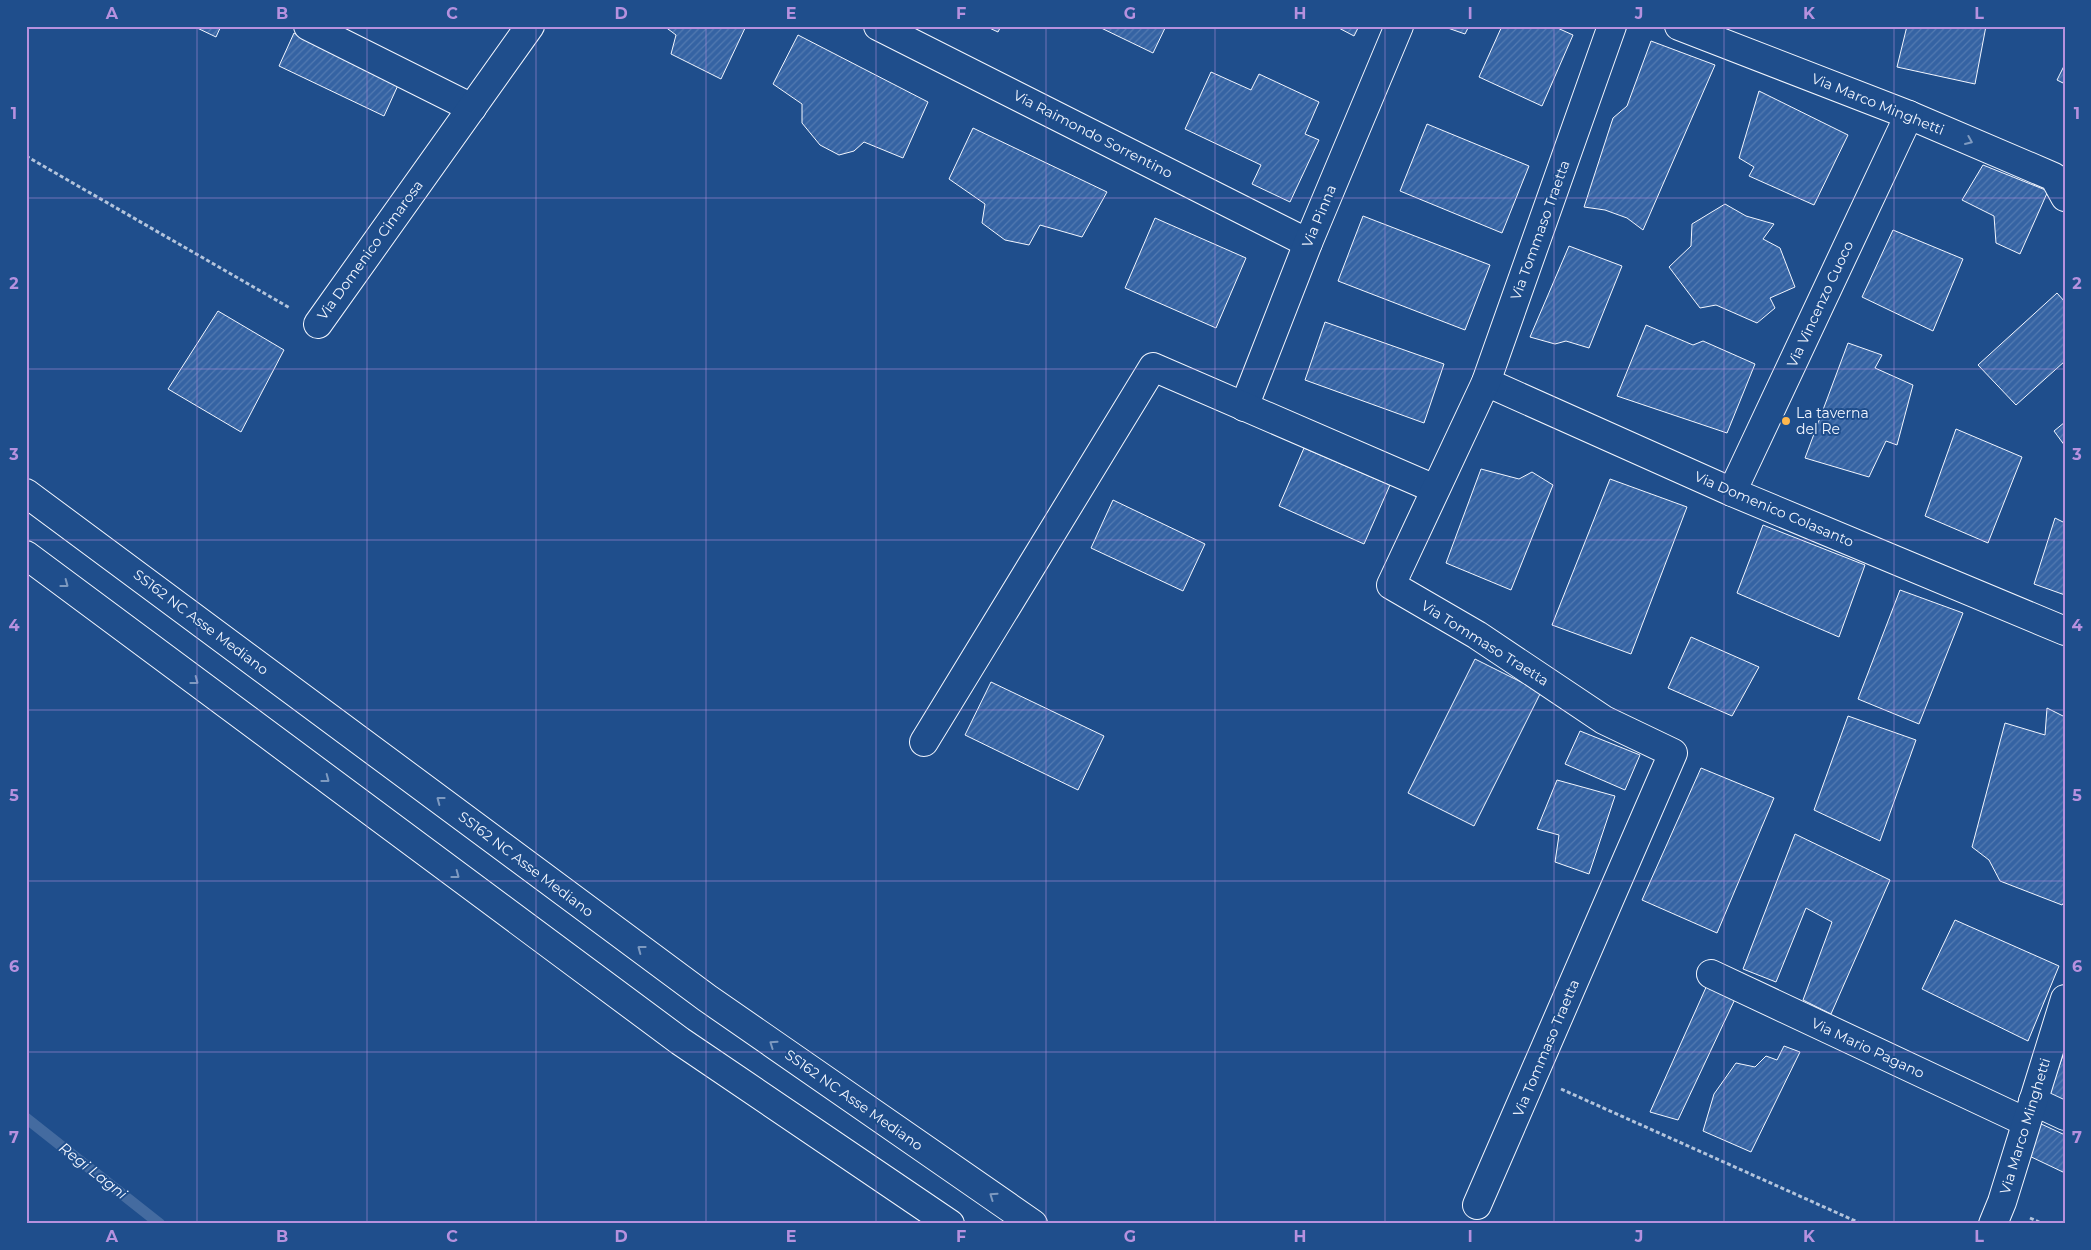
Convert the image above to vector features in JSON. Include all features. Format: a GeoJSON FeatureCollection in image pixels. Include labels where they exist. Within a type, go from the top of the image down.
{"type":"FeatureCollection","features":[{"type":"Feature","properties":{"kind":"main road"},"geometry":{"type":"LineString","coordinates":[[308,26],[472,108]]}},
{"type":"Feature","properties":{"kind":"main road","name":"Via Domenico Cimarosa"},"geometry":{"type":"LineString","coordinates":[[318,324],[530,26]]}},
{"type":"Feature","properties":{"kind":"main road","name":"Via Raimondo Sorrentino"},"geometry":{"type":"LineString","coordinates":[[878,26],[1308,242]]}},
{"type":"Feature","properties":{"kind":"main road","name":"Via Pinna"},"geometry":{"type":"LineString","coordinates":[[1244,407],[1308,242],[1399,26]]}},
{"type":"Feature","properties":{"kind":"main road","name":"Via Tommaso Traetta"},"geometry":{"type":"LineString","coordinates":[[1477,1205],[1673,753],[1604,720],[1476,635],[1391,584],[1486,382],[1612,26]]}},
{"type":"Feature","properties":{"kind":"main road","name":"Via Marco Minghetti"},"geometry":{"type":"LineString","coordinates":[[1679,26],[1909,115],[2054,177],[2065,197]]}},
{"type":"Feature","properties":{"kind":"main road","name":"Via Vincenzo Cuoco"},"geometry":{"type":"LineString","coordinates":[[1732,492],[1909,115]]}},
{"type":"Feature","properties":{"kind":"main road"},"geometry":{"type":"LineString","coordinates":[[924,742],[1152,367],[1435,489]]}},
{"type":"Feature","properties":{"kind":"main road","name":"Via Domenico Colasanto"},"geometry":{"type":"LineString","coordinates":[[1486,382],[1732,492],[2065,631]]}},
{"type":"Feature","properties":{"kind":"main road","name":"SS162 NC Asse Mediano"},"geometry":{"type":"LineString","coordinates":[[26,493],[706,998],[1033,1224]]}},
{"type":"Feature","properties":{"kind":"main road"},"geometry":{"type":"LineString","coordinates":[[26,555],[680,1041],[950,1224]]}},
{"type":"Feature","properties":{"kind":"main road","name":"Via Mario Pagano"},"geometry":{"type":"LineString","coordinates":[[1711,974],[2029,1111],[2065,1116]]}},
{"type":"Feature","properties":{"kind":"main road","name":"Via Marco Minghetti"},"geometry":{"type":"LineString","coordinates":[[1994,1224],[2065,999]]}},
{"type":"Feature","properties":{"kind":"path","name":"Via Domenico Cimarosa"},"geometry":{"type":"LineString","coordinates":[[26,156],[318,324]]}},
{"type":"Feature","properties":{"kind":"path"},"geometry":{"type":"LineString","coordinates":[[1533,1077],[1862,1224]]}},
{"type":"Feature","properties":{"kind":"building"},"geometry":{"type":"Polygon","coordinates":[[[193,26],[221,26],[216,37],[193,26]]]}},
{"type":"Feature","properties":{"kind":"building"},"geometry":{"type":"Polygon","coordinates":[[[664,26],[746,26],[721,79],[671,54],[676,35],[664,26]]]}},
{"type":"Feature","properties":{"kind":"building"},"geometry":{"type":"Polygon","coordinates":[[[985,26],[1001,26],[998,32],[985,26]]]}},
{"type":"Feature","properties":{"kind":"building"},"geometry":{"type":"Polygon","coordinates":[[[1097,26],[1166,26],[1153,53],[1097,26]]]}},
{"type":"Feature","properties":{"kind":"building"},"geometry":{"type":"Polygon","coordinates":[[[1335,26],[1359,26],[1354,36],[1335,26]]]}},
{"type":"Feature","properties":{"kind":"building"},"geometry":{"type":"Polygon","coordinates":[[[1442,26],[1469,26],[1465,34],[1442,26]]]}},
{"type":"Feature","properties":{"kind":"building"},"geometry":{"type":"Polygon","coordinates":[[[1502,26],[1553,26],[1573,35],[1542,106],[1479,77],[1502,26]]]}},
{"type":"Feature","properties":{"kind":"building"},"geometry":{"type":"Polygon","coordinates":[[[1907,26],[1986,26],[1975,84],[1897,67],[1907,26]]]}},
{"type":"Feature","properties":{"kind":"building"},"geometry":{"type":"Polygon","coordinates":[[[294,33],[399,83],[384,116],[279,66],[294,33]]]}},
{"type":"Feature","properties":{"kind":"building"},"geometry":{"type":"Polygon","coordinates":[[[798,35],[928,102],[903,158],[864,142],[854,151],[839,155],[820,145],[802,123],[802,104],[773,84],[798,35]]]}},
{"type":"Feature","properties":{"kind":"building"},"geometry":{"type":"Polygon","coordinates":[[[1651,41],[1715,65],[1643,230],[1627,218],[1605,210],[1584,207],[1613,118],[1627,106],[1651,41]]]}},
{"type":"Feature","properties":{"kind":"building"},"geometry":{"type":"Polygon","coordinates":[[[2065,64],[2065,84],[2057,80],[2065,64]]]}},
{"type":"Feature","properties":{"kind":"building"},"geometry":{"type":"Polygon","coordinates":[[[1211,72],[1251,90],[1259,74],[1319,102],[1305,134],[1319,140],[1290,202],[1252,184],[1261,165],[1185,129],[1211,72]]]}},
{"type":"Feature","properties":{"kind":"building"},"geometry":{"type":"Polygon","coordinates":[[[1759,91],[1848,135],[1814,205],[1749,176],[1754,167],[1739,158],[1759,91]]]}},
{"type":"Feature","properties":{"kind":"building"},"geometry":{"type":"Polygon","coordinates":[[[1427,124],[1529,166],[1502,233],[1400,191],[1427,124]]]}},
{"type":"Feature","properties":{"kind":"building"},"geometry":{"type":"Polygon","coordinates":[[[973,128],[1107,192],[1082,237],[1040,225],[1029,245],[1005,240],[982,223],[985,204],[949,179],[973,128]]]}},
{"type":"Feature","properties":{"kind":"building"},"geometry":{"type":"Polygon","coordinates":[[[1983,165],[2048,191],[2020,254],[1996,243],[1994,216],[1962,200],[1983,165]]]}},
{"type":"Feature","properties":{"kind":"building"},"geometry":{"type":"Polygon","coordinates":[[[1725,204],[1746,216],[1774,224],[1763,239],[1780,248],[1795,287],[1770,298],[1775,308],[1757,323],[1716,305],[1700,308],[1669,267],[1691,246],[1692,224],[1725,204]]]}},
{"type":"Feature","properties":{"kind":"building"},"geometry":{"type":"Polygon","coordinates":[[[1363,216],[1490,265],[1465,330],[1338,281],[1363,216]]]}},
{"type":"Feature","properties":{"kind":"building"},"geometry":{"type":"Polygon","coordinates":[[[1155,218],[1246,258],[1216,328],[1125,288],[1155,218]]]}},
{"type":"Feature","properties":{"kind":"building"},"geometry":{"type":"Polygon","coordinates":[[[1893,230],[1963,259],[1933,331],[1862,297],[1893,230]]]}},
{"type":"Feature","properties":{"kind":"building"},"geometry":{"type":"Polygon","coordinates":[[[1569,246],[1622,266],[1589,348],[1566,341],[1555,344],[1530,337],[1569,246]]]}},
{"type":"Feature","properties":{"kind":"building"},"geometry":{"type":"Polygon","coordinates":[[[2057,293],[2065,302],[2065,361],[2016,405],[1978,365],[2057,293]]]}},
{"type":"Feature","properties":{"kind":"building"},"geometry":{"type":"Polygon","coordinates":[[[218,311],[284,350],[241,432],[168,389],[218,311]]]}},
{"type":"Feature","properties":{"kind":"building"},"geometry":{"type":"Polygon","coordinates":[[[1325,322],[1444,364],[1424,423],[1305,380],[1325,322]]]}},
{"type":"Feature","properties":{"kind":"building"},"geometry":{"type":"Polygon","coordinates":[[[1646,325],[1693,345],[1703,341],[1755,364],[1727,433],[1617,396],[1646,325]]]}},
{"type":"Feature","properties":{"kind":"building"},"geometry":{"type":"Polygon","coordinates":[[[1848,343],[1882,355],[1875,368],[1913,385],[1897,445],[1886,441],[1869,477],[1805,458],[1848,343]]]}},
{"type":"Feature","properties":{"kind":"building"},"geometry":{"type":"Polygon","coordinates":[[[2065,422],[2065,446],[2054,431],[2065,422]]]}},
{"type":"Feature","properties":{"kind":"building"},"geometry":{"type":"Polygon","coordinates":[[[1956,429],[2022,457],[1988,543],[1925,516],[1956,429]]]}},
{"type":"Feature","properties":{"kind":"building"},"geometry":{"type":"Polygon","coordinates":[[[1304,448],[1390,485],[1364,544],[1279,506],[1304,448]]]}},
{"type":"Feature","properties":{"kind":"building"},"geometry":{"type":"Polygon","coordinates":[[[1481,469],[1519,479],[1532,472],[1553,485],[1511,590],[1446,563],[1481,469]]]}},
{"type":"Feature","properties":{"kind":"building"},"geometry":{"type":"Polygon","coordinates":[[[1610,479],[1687,507],[1631,654],[1552,625],[1610,479]]]}},
{"type":"Feature","properties":{"kind":"building"},"geometry":{"type":"Polygon","coordinates":[[[1113,500],[1205,544],[1183,591],[1091,548],[1113,500]]]}},
{"type":"Feature","properties":{"kind":"building"},"geometry":{"type":"Polygon","coordinates":[[[2055,518],[2065,523],[2065,595],[2034,584],[2055,518]]]}},
{"type":"Feature","properties":{"kind":"building"},"geometry":{"type":"Polygon","coordinates":[[[1763,525],[1865,565],[1839,637],[1737,593],[1763,525]]]}},
{"type":"Feature","properties":{"kind":"building"},"geometry":{"type":"Polygon","coordinates":[[[1900,590],[1963,613],[1919,724],[1858,699],[1900,590]]]}},
{"type":"Feature","properties":{"kind":"building"},"geometry":{"type":"Polygon","coordinates":[[[1691,637],[1759,667],[1732,716],[1668,688],[1691,637]]]}},
{"type":"Feature","properties":{"kind":"building"},"geometry":{"type":"Polygon","coordinates":[[[1475,659],[1541,692],[1474,826],[1408,793],[1475,659]]]}},
{"type":"Feature","properties":{"kind":"building"},"geometry":{"type":"Polygon","coordinates":[[[991,682],[1104,736],[1078,790],[965,735],[991,682]]]}},
{"type":"Feature","properties":{"kind":"building"},"geometry":{"type":"Polygon","coordinates":[[[2047,708],[2065,717],[2065,901],[2062,905],[2000,881],[1989,860],[1972,847],[2005,723],[2045,735],[2047,708]]]}},
{"type":"Feature","properties":{"kind":"building"},"geometry":{"type":"Polygon","coordinates":[[[1848,716],[1916,740],[1880,841],[1814,810],[1848,716]]]}},
{"type":"Feature","properties":{"kind":"building"},"geometry":{"type":"Polygon","coordinates":[[[1580,731],[1640,755],[1625,790],[1565,764],[1580,731]]]}},
{"type":"Feature","properties":{"kind":"building"},"geometry":{"type":"Polygon","coordinates":[[[1701,768],[1774,798],[1717,933],[1642,900],[1701,768]]]}},
{"type":"Feature","properties":{"kind":"building"},"geometry":{"type":"Polygon","coordinates":[[[1557,780],[1615,796],[1589,874],[1555,862],[1559,835],[1537,829],[1557,780]]]}},
{"type":"Feature","properties":{"kind":"building"},"geometry":{"type":"Polygon","coordinates":[[[1795,834],[1890,880],[1831,1014],[1803,1000],[1832,922],[1806,908],[1776,982],[1743,969],[1795,834]]]}},
{"type":"Feature","properties":{"kind":"building"},"geometry":{"type":"Polygon","coordinates":[[[1955,920],[2059,966],[2028,1041],[1922,989],[1955,920]]]}},
{"type":"Feature","properties":{"kind":"building"},"geometry":{"type":"Polygon","coordinates":[[[1708,983],[1736,997],[1678,1120],[1650,1112],[1708,983]]]}},
{"type":"Feature","properties":{"kind":"building"},"geometry":{"type":"Polygon","coordinates":[[[1784,1046],[1800,1052],[1751,1152],[1703,1131],[1714,1094],[1736,1063],[1755,1067],[1766,1056],[1777,1060],[1784,1046]]]}},
{"type":"Feature","properties":{"kind":"building"},"geometry":{"type":"Polygon","coordinates":[[[2065,1049],[2065,1101],[2049,1096],[2065,1049]]]}},
{"type":"Feature","properties":{"kind":"building"},"geometry":{"type":"Polygon","coordinates":[[[2039,1123],[2065,1135],[2065,1173],[2025,1154],[2039,1123]]]}},
{"type":"Feature","properties":{"kind":"waterway","name":"Regi Lagni"},"geometry":{"type":"LineString","coordinates":[[26,1118],[160,1224]]}},
{"type":"Feature","properties":{"kind":"place","name":"La taverna del Re"},"geometry":{"type":"Point","coordinates":[1786,421]}}]}
